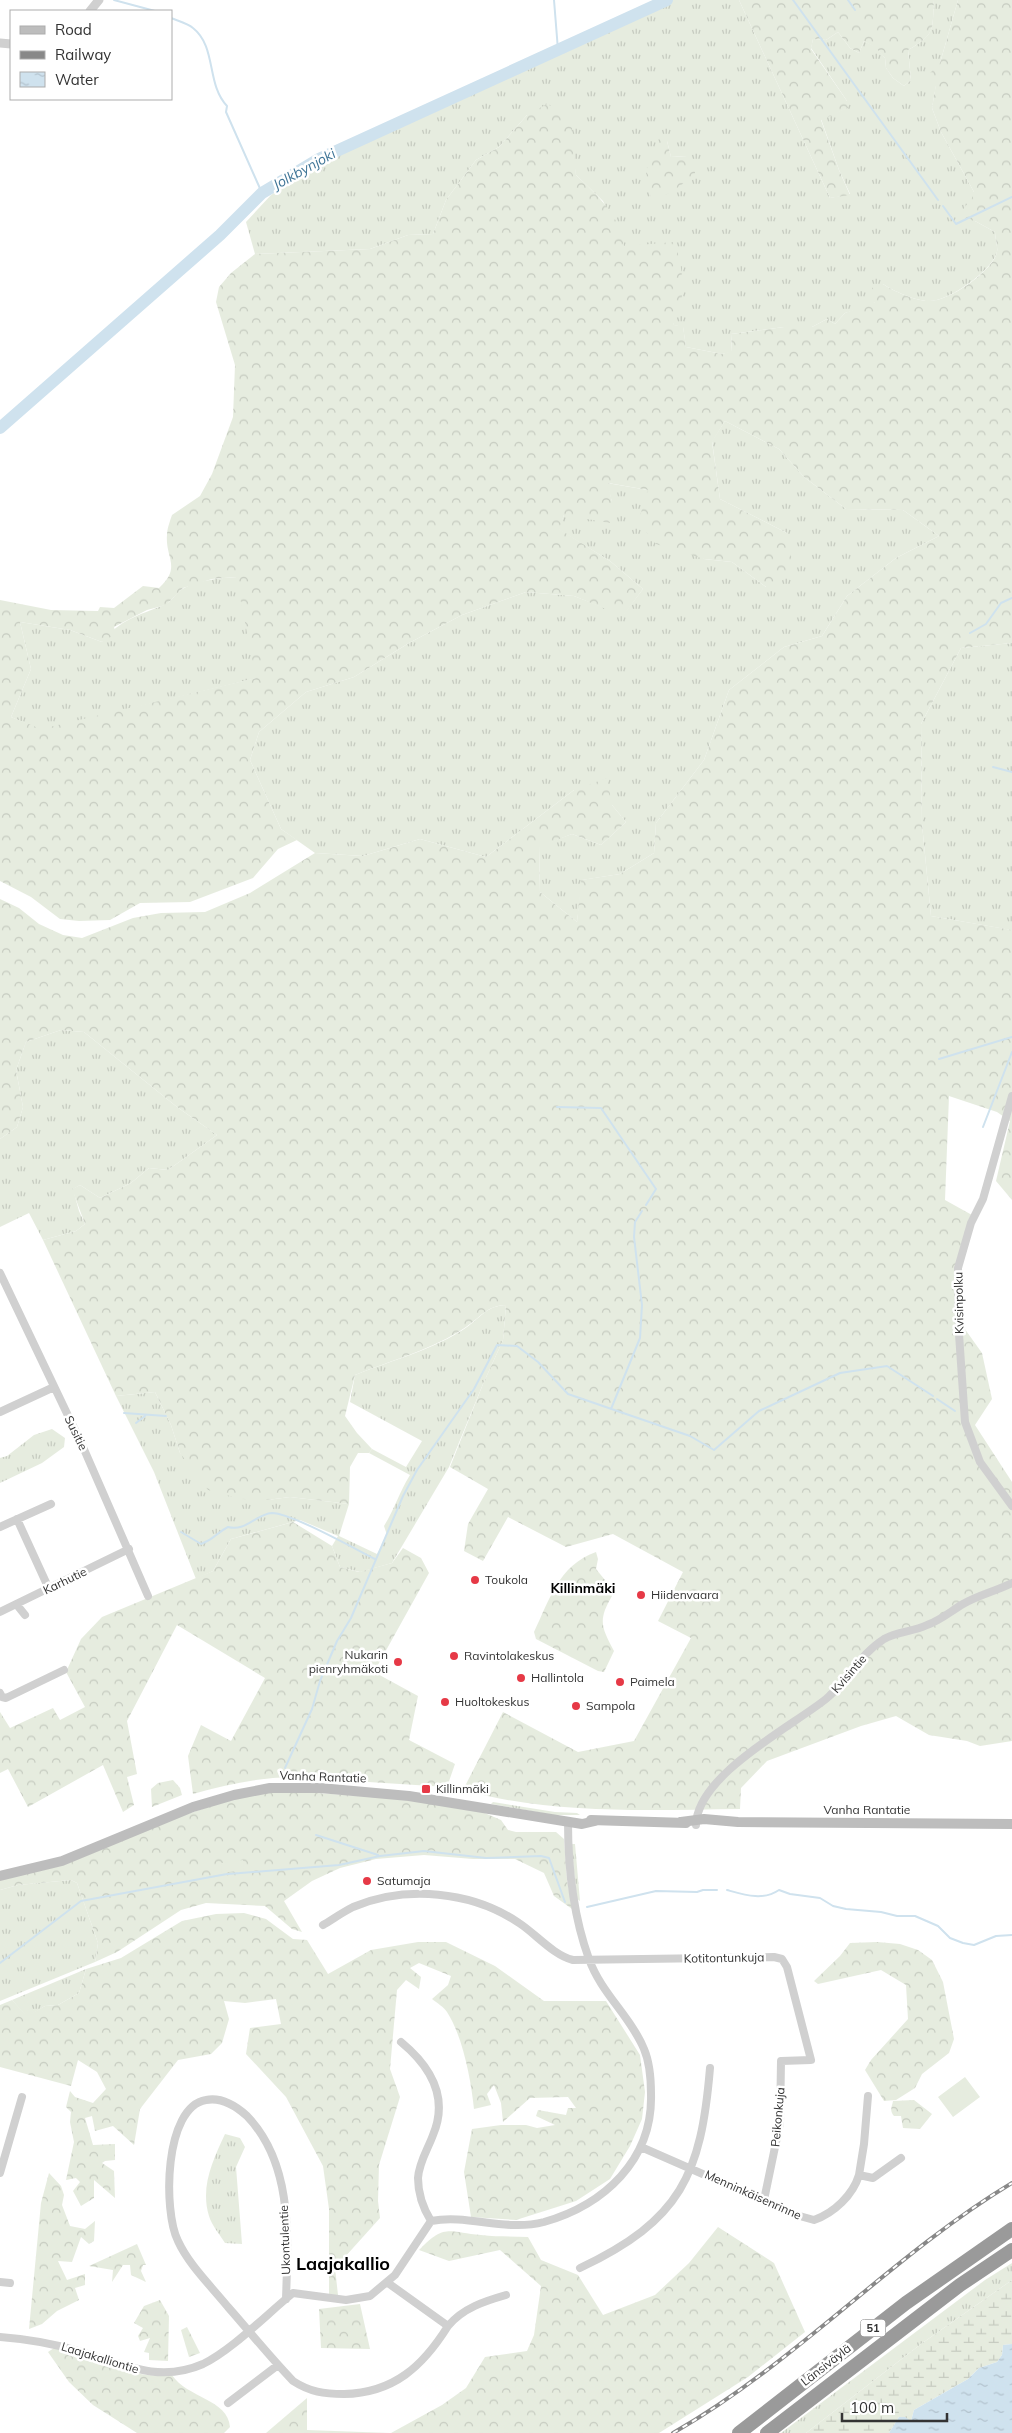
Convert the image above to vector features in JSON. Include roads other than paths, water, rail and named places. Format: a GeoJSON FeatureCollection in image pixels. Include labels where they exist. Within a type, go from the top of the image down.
{"type":"FeatureCollection","features":[{"type":"Feature","properties":{"kind":"highway","name":"Länsiväylä"},"geometry":{"type":"LineString","coordinates":[[739,2433],[912,2298],[1012,2229]]}},
{"type":"Feature","properties":{"kind":"highway","name":"Länsiväylä"},"geometry":{"type":"LineString","coordinates":[[767,2433],[938,2301],[1012,2250]]}},
{"type":"Feature","properties":{"kind":"main road","name":"Vanha Rantatie"},"geometry":{"type":"LineString","coordinates":[[0,1876],[62,1861],[193,1807],[234,1795],[270,1788],[320,1788],[409,1796],[582,1824],[595,1821],[696,1822],[711,1825],[721,1822],[1012,1824]]}},
{"type":"Feature","properties":{"kind":"street"},"geometry":{"type":"LineString","coordinates":[[91,10],[99,0]]}},
{"type":"Feature","properties":{"kind":"street","name":"Kvisinpolku"},"geometry":{"type":"LineString","coordinates":[[1012,1096],[983,1198],[972,1223],[958,1268],[959,1334],[965,1422],[980,1462],[1012,1506]]}},
{"type":"Feature","properties":{"kind":"street","name":"Susitie"},"geometry":{"type":"LineString","coordinates":[[0,1272],[129,1549],[148,1596]]}},
{"type":"Feature","properties":{"kind":"street"},"geometry":{"type":"LineString","coordinates":[[0,1412],[54,1387]]}},
{"type":"Feature","properties":{"kind":"street"},"geometry":{"type":"LineString","coordinates":[[0,1527],[51,1504]]}},
{"type":"Feature","properties":{"kind":"street"},"geometry":{"type":"LineString","coordinates":[[17,1519],[49,1589]]}},
{"type":"Feature","properties":{"kind":"street","name":"Karhutie"},"geometry":{"type":"LineString","coordinates":[[0,1612],[129,1549]]}},
{"type":"Feature","properties":{"kind":"street","name":"Kvisintie"},"geometry":{"type":"LineString","coordinates":[[696,1822],[700,1806],[710,1792],[737,1764],[772,1735],[826,1699],[872,1648],[895,1634],[925,1627],[938,1621],[963,1604],[1012,1583]]}},
{"type":"Feature","properties":{"kind":"street"},"geometry":{"type":"LineString","coordinates":[[17,1605],[25,1615]]}},
{"type":"Feature","properties":{"kind":"street"},"geometry":{"type":"LineString","coordinates":[[0,1693],[2,1697],[6,1698],[64,1670]]}},
{"type":"Feature","properties":{"kind":"street"},"geometry":{"type":"LineString","coordinates":[[286,2299],[296,2292],[337,2299],[360,2299],[375,2293],[388,2282],[431,2221],[452,2219],[515,2226],[544,2222],[561,2216],[593,2201],[611,2188],[627,2170],[641,2147],[651,2115],[651,2082],[647,2057],[639,2040],[607,1993],[589,1960],[572,1897],[568,1822]]}},
{"type":"Feature","properties":{"kind":"street"},"geometry":{"type":"LineString","coordinates":[[323,1925],[352,1908],[376,1900],[417,1894],[451,1897],[474,1901],[502,1913],[565,1958],[589,1960]]}},
{"type":"Feature","properties":{"kind":"street","name":"Kotitontunkuja"},"geometry":{"type":"LineString","coordinates":[[589,1960],[774,1957],[782,1959],[787,1967],[811,2060]]}},
{"type":"Feature","properties":{"kind":"street"},"geometry":{"type":"LineString","coordinates":[[401,2042],[418,2056],[435,2084],[439,2100],[436,2127],[422,2159],[418,2177],[420,2199],[431,2221]]}},
{"type":"Feature","properties":{"kind":"street","name":"Peikonkuja"},"geometry":{"type":"LineString","coordinates":[[764,2200],[780,2123],[781,2061],[811,2060]]}},
{"type":"Feature","properties":{"kind":"street"},"geometry":{"type":"LineString","coordinates":[[580,2268],[612,2253],[648,2227],[674,2200],[691,2168],[706,2114],[710,2068]]}},
{"type":"Feature","properties":{"kind":"street"},"geometry":{"type":"LineString","coordinates":[[0,2173],[22,2096]]}},
{"type":"Feature","properties":{"kind":"street"},"geometry":{"type":"LineString","coordinates":[[868,2096],[859,2175],[873,2178],[901,2158]]}},
{"type":"Feature","properties":{"kind":"street","name":"Ukontulentie"},"geometry":{"type":"LineString","coordinates":[[286,2299],[287,2219],[276,2159],[260,2130],[242,2111],[228,2103],[217,2100],[206,2100],[195,2104],[183,2119],[172,2154],[168,2193],[170,2216],[178,2240],[198,2272],[293,2381],[308,2390],[321,2394],[363,2393],[388,2386],[408,2373],[429,2354],[448,2326],[466,2310],[506,2294]]}},
{"type":"Feature","properties":{"kind":"street"},"geometry":{"type":"LineString","coordinates":[[867,2105],[877,2105]]}},
{"type":"Feature","properties":{"kind":"street","name":"Menninkäisenrinne"},"geometry":{"type":"LineString","coordinates":[[641,2147],[796,2215],[814,2220],[849,2196],[856,2186],[859,2175]]}},
{"type":"Feature","properties":{"kind":"street"},"geometry":{"type":"LineString","coordinates":[[0,2282],[10,2283]]}},
{"type":"Feature","properties":{"kind":"street"},"geometry":{"type":"LineString","coordinates":[[388,2282],[448,2326]]}},
{"type":"Feature","properties":{"kind":"street","name":"Laajakalliontie"},"geometry":{"type":"LineString","coordinates":[[0,2337],[55,2345],[139,2371],[162,2373],[184,2370],[204,2364],[223,2352],[286,2299]]}},
{"type":"Feature","properties":{"kind":"street"},"geometry":{"type":"LineString","coordinates":[[228,2403],[278,2365]]}},
{"type":"Feature","properties":{"kind":"water"},"geometry":{"type":"Polygon","coordinates":[[[1012,2344],[1012,2433],[889,2433],[899,2417],[905,2417],[911,2421],[914,2410],[968,2379],[979,2368],[997,2362],[1002,2355],[1003,2345],[1012,2344]]]}},
{"type":"Feature","properties":{"kind":"waterway"},"geometry":{"type":"LineString","coordinates":[[114,0],[151,10]]}},
{"type":"Feature","properties":{"kind":"waterway"},"geometry":{"type":"LineString","coordinates":[[554,0],[558,50]]}},
{"type":"Feature","properties":{"kind":"waterway","name":"Jolkbynjoki"},"geometry":{"type":"LineString","coordinates":[[0,428],[220,235],[262,193],[319,159],[667,0]]}},
{"type":"Feature","properties":{"kind":"waterway"},"geometry":{"type":"LineString","coordinates":[[793,0],[938,200]]}},
{"type":"Feature","properties":{"kind":"waterway"},"geometry":{"type":"LineString","coordinates":[[848,0],[855,10]]}},
{"type":"Feature","properties":{"kind":"waterway"},"geometry":{"type":"LineString","coordinates":[[172,18],[193,28],[205,45],[216,87],[220,97],[227,106],[226,112],[262,193]]}},
{"type":"Feature","properties":{"kind":"waterway"},"geometry":{"type":"LineString","coordinates":[[943,206],[956,224],[1012,197]]}},
{"type":"Feature","properties":{"kind":"waterway"},"geometry":{"type":"LineString","coordinates":[[970,633],[986,624],[1001,603],[1012,598]]}},
{"type":"Feature","properties":{"kind":"waterway"},"geometry":{"type":"LineString","coordinates":[[993,767],[1012,772]]}},
{"type":"Feature","properties":{"kind":"waterway"},"geometry":{"type":"LineString","coordinates":[[939,1059],[1012,1037]]}},
{"type":"Feature","properties":{"kind":"waterway"},"geometry":{"type":"LineString","coordinates":[[983,1127],[1012,1052]]}},
{"type":"Feature","properties":{"kind":"waterway"},"geometry":{"type":"LineString","coordinates":[[557,1107],[601,1108],[656,1189],[646,1205]]}},
{"type":"Feature","properties":{"kind":"waterway"},"geometry":{"type":"LineString","coordinates":[[611,1409],[640,1338],[642,1305],[634,1237],[635,1222],[642,1211]]}},
{"type":"Feature","properties":{"kind":"waterway"},"geometry":{"type":"LineString","coordinates":[[285,1768],[312,1709],[320,1681],[337,1641],[351,1618],[403,1496],[417,1470],[474,1389],[497,1345],[517,1346],[538,1362],[568,1394],[690,1436],[714,1450],[759,1411],[840,1373],[887,1366],[933,1396]]}},
{"type":"Feature","properties":{"kind":"waterway"},"geometry":{"type":"LineString","coordinates":[[937,1399],[955,1411]]}},
{"type":"Feature","properties":{"kind":"waterway"},"geometry":{"type":"LineString","coordinates":[[124,1413],[166,1416]]}},
{"type":"Feature","properties":{"kind":"waterway"},"geometry":{"type":"LineString","coordinates":[[136,1423],[145,1416]]}},
{"type":"Feature","properties":{"kind":"waterway"},"geometry":{"type":"LineString","coordinates":[[181,1532],[201,1544],[228,1527],[240,1527],[261,1516],[272,1513],[308,1525],[375,1559]]}},
{"type":"Feature","properties":{"kind":"waterway"},"geometry":{"type":"LineString","coordinates":[[316,1835],[378,1855]]}},
{"type":"Feature","properties":{"kind":"waterway"},"geometry":{"type":"LineString","coordinates":[[228,1874],[339,1865],[380,1856],[424,1851],[486,1858],[541,1856],[549,1858],[565,1902]]}},
{"type":"Feature","properties":{"kind":"waterway"},"geometry":{"type":"LineString","coordinates":[[0,1963],[81,1901],[227,1874]]}},
{"type":"Feature","properties":{"kind":"waterway"},"geometry":{"type":"LineString","coordinates":[[587,1907],[656,1891],[697,1892],[717,1890]]}},
{"type":"Feature","properties":{"kind":"waterway"},"geometry":{"type":"LineString","coordinates":[[727,1890],[760,1896],[779,1890],[790,1894],[820,1898],[833,1906],[846,1909],[881,1912],[897,1916],[915,1916],[938,1926],[950,1938],[974,1945],[996,1936],[1012,1935]]}},
{"type":"Feature","properties":{"kind":"railway"},"geometry":{"type":"LineString","coordinates":[[673,2433],[761,2375],[925,2243],[1012,2183]]}},
{"type":"Feature","properties":{"kind":"place","name":"Toukola"},"geometry":{"type":"Point","coordinates":[475,1580]}},
{"type":"Feature","properties":{"kind":"place","name":"Hiidenvaara"},"geometry":{"type":"Point","coordinates":[641,1595]}},
{"type":"Feature","properties":{"kind":"place","name":"Ravintolakeskus"},"geometry":{"type":"Point","coordinates":[454,1656]}},
{"type":"Feature","properties":{"kind":"place","name":"Nukarin pienryhmäkoti"},"geometry":{"type":"Point","coordinates":[398,1662]}},
{"type":"Feature","properties":{"kind":"place","name":"Hallintola"},"geometry":{"type":"Point","coordinates":[521,1678]}},
{"type":"Feature","properties":{"kind":"place","name":"Paimela"},"geometry":{"type":"Point","coordinates":[620,1682]}},
{"type":"Feature","properties":{"kind":"place","name":"Huoltokeskus"},"geometry":{"type":"Point","coordinates":[445,1702]}},
{"type":"Feature","properties":{"kind":"place","name":"Sampola"},"geometry":{"type":"Point","coordinates":[576,1706]}},
{"type":"Feature","properties":{"kind":"place","name":"Killinmäki"},"geometry":{"type":"Point","coordinates":[426,1789]}},
{"type":"Feature","properties":{"kind":"place","name":"Satumaja"},"geometry":{"type":"Point","coordinates":[367,1881]}},
{"type":"Feature","properties":{"kind":"district","name":"Killinmäki"},"geometry":{"type":"Point","coordinates":[583,1588]}},
{"type":"Feature","properties":{"kind":"district","name":"Laajakallio"},"geometry":{"type":"Point","coordinates":[343,2264]}}]}
